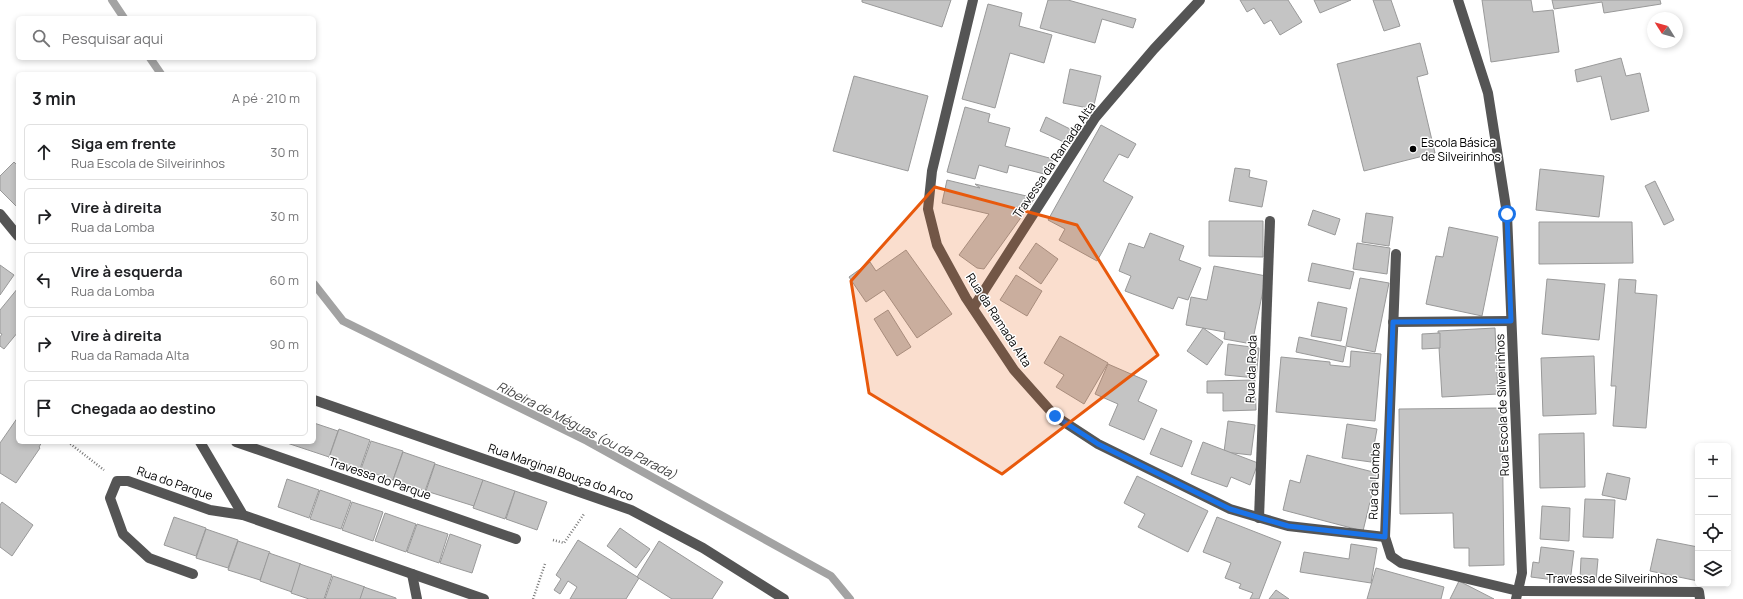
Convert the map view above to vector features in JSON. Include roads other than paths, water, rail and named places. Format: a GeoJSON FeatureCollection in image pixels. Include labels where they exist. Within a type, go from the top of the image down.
{"type":"FeatureCollection","features":[{"type":"Feature","properties":{"kind":"street","name":"Rua da Ramada Alta"},"geometry":{"type":"LineString","coordinates":[[973,0],[932,171],[928,209],[937,245],[973,308],[1014,370],[1055,416],[1098,444],[1148,470],[1230,509],[1288,526],[1385,537]]}},
{"type":"Feature","properties":{"kind":"street","name":"Travessa da Ramada Alta"},"geometry":{"type":"LineString","coordinates":[[973,308],[1095,118],[1200,0]]}},
{"type":"Feature","properties":{"kind":"street","name":"Rua Escola de Silveirinhos"},"geometry":{"type":"LineString","coordinates":[[1458,0],[1488,93],[1507,214],[1522,573],[1517,595]]}},
{"type":"Feature","properties":{"kind":"street"},"geometry":{"type":"LineString","coordinates":[[0,214],[16,234]]}},
{"type":"Feature","properties":{"kind":"street","name":"Rua da Roda"},"geometry":{"type":"LineString","coordinates":[[1259,518],[1270,221]]}},
{"type":"Feature","properties":{"kind":"street","name":"Rua da Lomba"},"geometry":{"type":"LineString","coordinates":[[1396,254],[1385,537],[1391,556],[1401,563],[1517,595]]}},
{"type":"Feature","properties":{"kind":"street"},"geometry":{"type":"LineString","coordinates":[[1393,322],[1511,321]]}},
{"type":"Feature","properties":{"kind":"street","name":"Rua Marginal Bouça do Arco"},"geometry":{"type":"LineString","coordinates":[[316,401],[631,510],[703,548],[784,599]]}},
{"type":"Feature","properties":{"kind":"street","name":"Rua do Parque"},"geometry":{"type":"LineString","coordinates":[[201,444],[243,515]]}},
{"type":"Feature","properties":{"kind":"street","name":"Travessa do Parque"},"geometry":{"type":"LineString","coordinates":[[242,444],[516,539]]}},
{"type":"Feature","properties":{"kind":"street","name":"Rua do Parque"},"geometry":{"type":"LineString","coordinates":[[193,574],[149,558],[123,534],[110,498],[117,480],[128,481],[210,510],[243,515],[484,599]]}},
{"type":"Feature","properties":{"kind":"street"},"geometry":{"type":"LineString","coordinates":[[412,574],[417,599]]}},
{"type":"Feature","properties":{"kind":"street","name":"Travessa de Silveirinhos"},"geometry":{"type":"LineString","coordinates":[[1517,595],[1699,592],[1700,599]]}},
{"type":"Feature","properties":{"kind":"waterway","name":"Ribeira de Méguas (ou da Parada)"},"geometry":{"type":"LineString","coordinates":[[112,0],[123,16]]}},
{"type":"Feature","properties":{"kind":"waterway","name":"Ribeira de Méguas (ou da Parada)"},"geometry":{"type":"LineString","coordinates":[[151,60],[160,72]]}},
{"type":"Feature","properties":{"kind":"waterway","name":"Ribeira de Méguas (ou da Parada)"},"geometry":{"type":"LineString","coordinates":[[316,287],[343,321],[587,441],[831,576],[850,599]]}},
{"type":"Feature","properties":{"kind":"place","name":"Escola Básica de Silveirinhos"},"geometry":{"type":"Point","coordinates":[1413,149]}}]}
